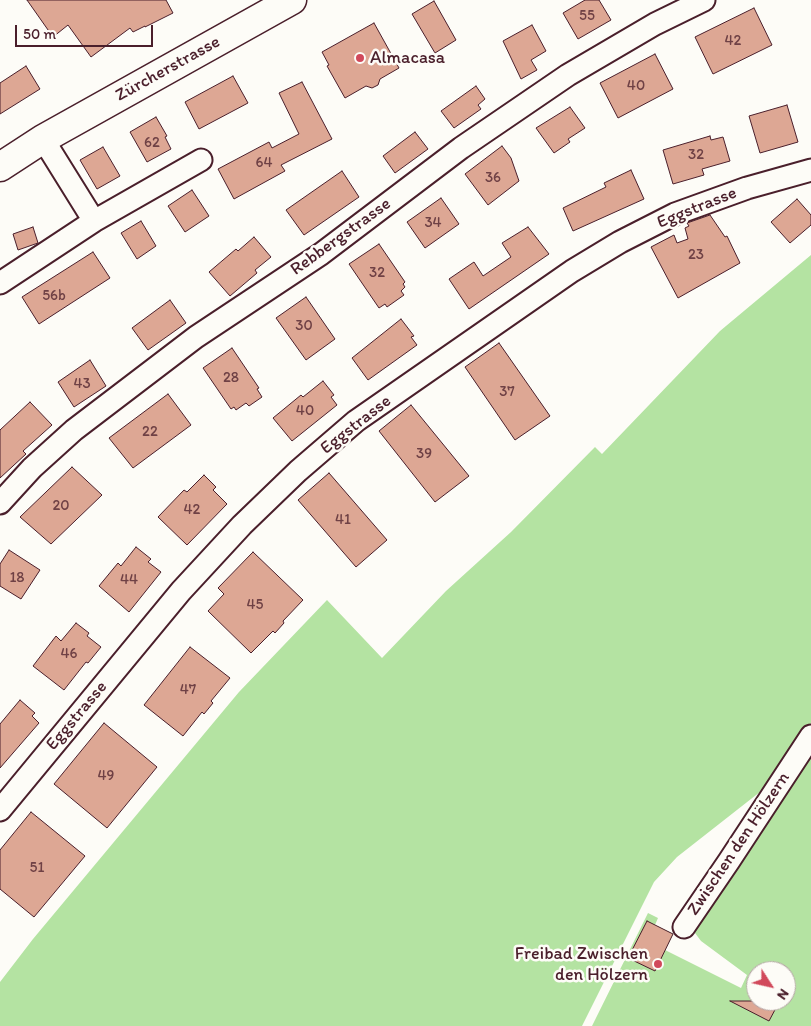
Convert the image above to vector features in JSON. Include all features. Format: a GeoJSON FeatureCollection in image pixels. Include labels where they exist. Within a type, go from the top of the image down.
{"type":"FeatureCollection","features":[{"type":"Feature","properties":{"kind":"main road","name":"Zürcherstrasse"},"geometry":{"type":"LineString","coordinates":[[0,167],[44,139],[292,0]]}},
{"type":"Feature","properties":{"kind":"street","name":"Rebbergstrasse"},"geometry":{"type":"LineString","coordinates":[[0,503],[32,468],[74,430],[196,337],[321,254],[461,148],[568,76],[655,24],[704,0]]}},
{"type":"Feature","properties":{"kind":"street"},"geometry":{"type":"LineString","coordinates":[[44,139],[94,221]]}},
{"type":"Feature","properties":{"kind":"street"},"geometry":{"type":"LineString","coordinates":[[0,283],[94,221],[202,160]]}},
{"type":"Feature","properties":{"kind":"street","name":"Eggstrasse"},"geometry":{"type":"LineString","coordinates":[[0,810],[181,591],[242,525],[298,471],[356,421],[572,271],[620,242],[675,214],[747,188],[811,170]]}},
{"type":"Feature","properties":{"kind":"street","name":"Zwischen den Hölzern"},"geometry":{"type":"LineString","coordinates":[[684,927],[811,736]]}},
{"type":"Feature","properties":{"kind":"green space"},"geometry":{"type":"Polygon","coordinates":[[[811,255],[811,723],[768,789],[765,788],[677,857],[654,882],[582,1026],[0,1026],[0,982],[33,939],[239,692],[327,600],[382,658],[446,591],[511,532],[595,447],[602,454],[720,331],[811,255]]]}},
{"type":"Feature","properties":{"kind":"green space"},"geometry":{"type":"Polygon","coordinates":[[[811,755],[811,1026],[592,1026],[648,913],[658,918],[655,925],[673,934],[665,950],[741,988],[746,977],[746,1011],[796,1011],[796,961],[746,961],[746,974],[701,941],[695,933],[695,927],[811,755]]]}},
{"type":"Feature","properties":{"kind":"building"},"geometry":{"type":"Polygon","coordinates":[[[27,0],[166,0],[173,13],[133,32],[130,28],[91,57],[68,25],[53,37],[27,0]]]}},
{"type":"Feature","properties":{"kind":"building"},"geometry":{"type":"Polygon","coordinates":[[[585,0],[599,0],[611,20],[578,39],[563,13],[585,0]]]}},
{"type":"Feature","properties":{"kind":"building"},"geometry":{"type":"Polygon","coordinates":[[[434,1],[456,40],[435,53],[412,14],[434,1]]]}},
{"type":"Feature","properties":{"kind":"building"},"geometry":{"type":"Polygon","coordinates":[[[754,8],[772,45],[713,74],[695,37],[754,8]]]}},
{"type":"Feature","properties":{"kind":"building","name":"Almacasa"},"geometry":{"type":"Polygon","coordinates":[[[374,23],[399,68],[380,79],[378,85],[372,88],[366,86],[345,98],[327,66],[329,65],[322,52],[374,23]]]}},
{"type":"Feature","properties":{"kind":"building"},"geometry":{"type":"Polygon","coordinates":[[[532,25],[546,51],[531,60],[537,70],[521,79],[503,41],[532,25]]]}},
{"type":"Feature","properties":{"kind":"building"},"geometry":{"type":"Polygon","coordinates":[[[655,54],[673,89],[618,118],[600,83],[655,54]]]}},
{"type":"Feature","properties":{"kind":"building"},"geometry":{"type":"Polygon","coordinates":[[[26,66],[40,89],[0,114],[0,83],[26,66]]]}},
{"type":"Feature","properties":{"kind":"building"},"geometry":{"type":"Polygon","coordinates":[[[233,76],[248,103],[199,129],[185,102],[233,76]]]}},
{"type":"Feature","properties":{"kind":"building"},"geometry":{"type":"Polygon","coordinates":[[[302,82],[332,139],[281,165],[285,171],[234,199],[218,169],[269,142],[272,148],[299,134],[279,93],[302,82]]]}},
{"type":"Feature","properties":{"kind":"building"},"geometry":{"type":"Polygon","coordinates":[[[476,86],[485,99],[478,105],[481,109],[454,128],[441,111],[476,86]]]}},
{"type":"Feature","properties":{"kind":"building"},"geometry":{"type":"Polygon","coordinates":[[[787,105],[798,142],[760,153],[749,116],[787,105]]]}},
{"type":"Feature","properties":{"kind":"building"},"geometry":{"type":"Polygon","coordinates":[[[570,107],[585,128],[568,139],[570,142],[554,153],[536,128],[570,107]]]}},
{"type":"Feature","properties":{"kind":"building"},"geometry":{"type":"Polygon","coordinates":[[[156,117],[167,136],[165,137],[171,149],[147,162],[130,132],[156,117]]]}},
{"type":"Feature","properties":{"kind":"building"},"geometry":{"type":"Polygon","coordinates":[[[415,132],[428,149],[395,173],[383,156],[415,132]]]}},
{"type":"Feature","properties":{"kind":"building"},"geometry":{"type":"Polygon","coordinates":[[[710,136],[711,140],[723,137],[730,161],[702,169],[704,175],[673,184],[663,150],[710,136]]]}},
{"type":"Feature","properties":{"kind":"building"},"geometry":{"type":"Polygon","coordinates":[[[502,146],[511,158],[519,181],[488,205],[465,174],[502,146]]]}},
{"type":"Feature","properties":{"kind":"building"},"geometry":{"type":"Polygon","coordinates":[[[103,147],[120,176],[97,189],[80,160],[103,147]]]}},
{"type":"Feature","properties":{"kind":"building"},"geometry":{"type":"Polygon","coordinates":[[[631,170],[644,199],[573,231],[563,208],[606,187],[604,183],[631,170]]]}},
{"type":"Feature","properties":{"kind":"building"},"geometry":{"type":"Polygon","coordinates":[[[342,171],[359,197],[304,235],[286,210],[342,171]]]}},
{"type":"Feature","properties":{"kind":"building"},"geometry":{"type":"Polygon","coordinates":[[[192,190],[209,216],[185,232],[168,206],[192,190]]]}},
{"type":"Feature","properties":{"kind":"building"},"geometry":{"type":"Polygon","coordinates":[[[441,198],[459,224],[425,248],[407,222],[441,198]]]}},
{"type":"Feature","properties":{"kind":"building"},"geometry":{"type":"Polygon","coordinates":[[[797,199],[811,215],[811,225],[790,243],[771,222],[797,199]]]}},
{"type":"Feature","properties":{"kind":"building"},"geometry":{"type":"Polygon","coordinates":[[[710,215],[725,237],[727,236],[740,263],[678,298],[651,247],[674,235],[677,243],[688,239],[685,228],[689,226],[687,223],[710,215]]]}},
{"type":"Feature","properties":{"kind":"building"},"geometry":{"type":"Polygon","coordinates":[[[141,221],[156,246],[137,259],[121,233],[141,221]]]}},
{"type":"Feature","properties":{"kind":"building"},"geometry":{"type":"Polygon","coordinates":[[[33,227],[38,243],[18,250],[13,234],[33,227]]]}},
{"type":"Feature","properties":{"kind":"building"},"geometry":{"type":"Polygon","coordinates":[[[528,227],[549,254],[469,309],[449,279],[474,262],[483,276],[511,257],[502,243],[528,227]]]}},
{"type":"Feature","properties":{"kind":"building"},"geometry":{"type":"Polygon","coordinates":[[[254,237],[271,257],[255,270],[257,273],[230,296],[209,272],[236,249],[238,251],[254,237]]]}},
{"type":"Feature","properties":{"kind":"building"},"geometry":{"type":"Polygon","coordinates":[[[379,244],[405,282],[403,284],[405,287],[401,291],[404,295],[387,307],[385,304],[379,308],[349,264],[379,244]]]}},
{"type":"Feature","properties":{"kind":"building"},"geometry":{"type":"Polygon","coordinates":[[[93,252],[110,278],[39,324],[22,297],[93,252]]]}},
{"type":"Feature","properties":{"kind":"building"},"geometry":{"type":"Polygon","coordinates":[[[306,297],[335,339],[306,360],[276,318],[306,297]]]}},
{"type":"Feature","properties":{"kind":"building"},"geometry":{"type":"Polygon","coordinates":[[[170,300],[186,323],[148,350],[132,328],[170,300]]]}},
{"type":"Feature","properties":{"kind":"building"},"geometry":{"type":"Polygon","coordinates":[[[401,319],[414,336],[411,337],[417,345],[368,380],[352,358],[401,319]]]}},
{"type":"Feature","properties":{"kind":"building"},"geometry":{"type":"Polygon","coordinates":[[[499,343],[550,416],[515,440],[465,367],[499,343]]]}},
{"type":"Feature","properties":{"kind":"building"},"geometry":{"type":"Polygon","coordinates":[[[232,348],[259,388],[257,389],[262,397],[249,406],[246,403],[236,410],[234,407],[231,409],[203,368],[232,348]]]}},
{"type":"Feature","properties":{"kind":"building"},"geometry":{"type":"Polygon","coordinates":[[[90,360],[106,386],[74,407],[58,382],[90,360]]]}},
{"type":"Feature","properties":{"kind":"building"},"geometry":{"type":"Polygon","coordinates":[[[323,381],[334,395],[331,397],[337,405],[292,441],[273,418],[301,395],[303,397],[323,381]]]}},
{"type":"Feature","properties":{"kind":"building"},"geometry":{"type":"Polygon","coordinates":[[[168,394],[191,425],[133,468],[109,438],[168,394]]]}},
{"type":"Feature","properties":{"kind":"building"},"geometry":{"type":"Polygon","coordinates":[[[30,402],[52,425],[23,451],[26,454],[0,478],[0,430],[30,402]]]}},
{"type":"Feature","properties":{"kind":"building"},"geometry":{"type":"Polygon","coordinates":[[[411,405],[469,476],[435,502],[379,431],[411,405]]]}},
{"type":"Feature","properties":{"kind":"building"},"geometry":{"type":"Polygon","coordinates":[[[72,467],[102,495],[51,544],[20,517],[72,467]]]}},
{"type":"Feature","properties":{"kind":"building"},"geometry":{"type":"Polygon","coordinates":[[[329,473],[387,540],[356,567],[298,500],[329,473]]]}},
{"type":"Feature","properties":{"kind":"building"},"geometry":{"type":"Polygon","coordinates":[[[204,475],[216,487],[213,490],[227,504],[187,545],[158,517],[184,490],[187,492],[204,475]]]}},
{"type":"Feature","properties":{"kind":"building"},"geometry":{"type":"Polygon","coordinates":[[[136,547],[151,559],[148,562],[161,572],[129,612],[99,586],[118,563],[121,566],[136,547]]]}},
{"type":"Feature","properties":{"kind":"building"},"geometry":{"type":"Polygon","coordinates":[[[9,550],[40,570],[21,599],[0,586],[0,564],[9,550]]]}},
{"type":"Feature","properties":{"kind":"building"},"geometry":{"type":"Polygon","coordinates":[[[253,552],[303,600],[283,621],[284,623],[275,633],[273,631],[251,653],[208,611],[224,594],[218,588],[253,552]]]}},
{"type":"Feature","properties":{"kind":"building"},"geometry":{"type":"Polygon","coordinates":[[[76,623],[89,633],[87,636],[101,647],[88,663],[86,662],[64,690],[33,666],[56,636],[61,641],[76,623]]]}},
{"type":"Feature","properties":{"kind":"building"},"geometry":{"type":"Polygon","coordinates":[[[190,647],[230,678],[211,701],[213,703],[204,714],[202,712],[183,736],[144,705],[190,647]]]}},
{"type":"Feature","properties":{"kind":"building"},"geometry":{"type":"Polygon","coordinates":[[[20,700],[35,713],[32,716],[39,723],[0,768],[0,724],[20,700]]]}},
{"type":"Feature","properties":{"kind":"building"},"geometry":{"type":"Polygon","coordinates":[[[104,723],[157,767],[107,828],[54,784],[104,723]]]}},
{"type":"Feature","properties":{"kind":"building"},"geometry":{"type":"Polygon","coordinates":[[[31,812],[85,856],[34,917],[0,889],[0,850],[31,812]]]}},
{"type":"Feature","properties":{"kind":"building"},"geometry":{"type":"Polygon","coordinates":[[[647,921],[673,934],[655,971],[628,958],[647,921]]]}},
{"type":"Feature","properties":{"kind":"building"},"geometry":{"type":"Polygon","coordinates":[[[730,1001],[746,1001],[746,1009],[730,1001]]]}},
{"type":"Feature","properties":{"kind":"building"},"geometry":{"type":"Polygon","coordinates":[[[750,1011],[774,1011],[769,1021],[750,1011]]]}},
{"type":"Feature","properties":{"kind":"place","name":"Almacasa"},"geometry":{"type":"Point","coordinates":[360,58]}},
{"type":"Feature","properties":{"kind":"place","name":"Freibad Zwischen den Hölzern"},"geometry":{"type":"Point","coordinates":[658,964]}}]}
